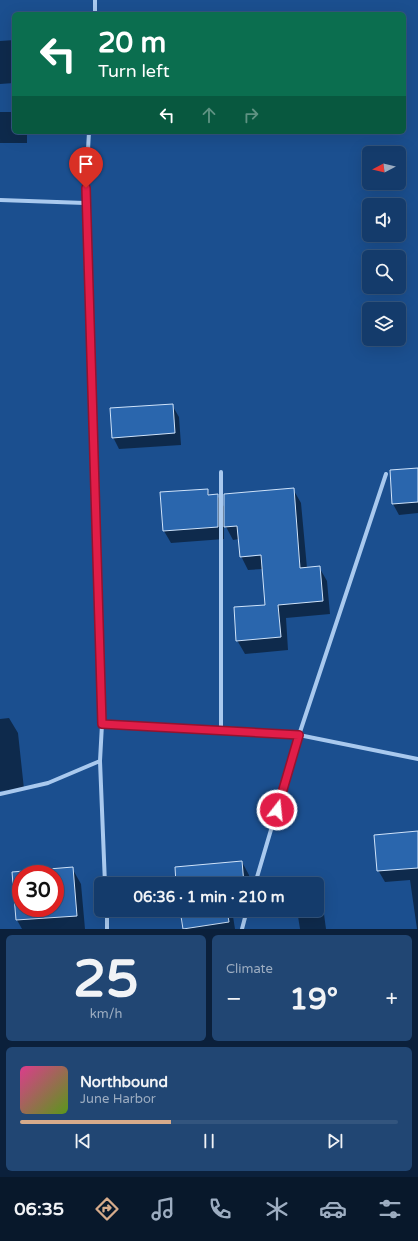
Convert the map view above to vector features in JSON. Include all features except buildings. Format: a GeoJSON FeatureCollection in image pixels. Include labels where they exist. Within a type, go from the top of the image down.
{"type":"FeatureCollection","features":[{"type":"Feature","properties":{"kind":"street"},"geometry":{"type":"LineString","coordinates":[[94,12],[95,0]]}},
{"type":"Feature","properties":{"kind":"street"},"geometry":{"type":"LineString","coordinates":[[89,134],[85,202],[102,724],[100,762],[105,877]]}},
{"type":"Feature","properties":{"kind":"street"},"geometry":{"type":"LineString","coordinates":[[0,200],[85,202]]}},
{"type":"Feature","properties":{"kind":"street"},"geometry":{"type":"LineString","coordinates":[[221,472],[221,731]]}},
{"type":"Feature","properties":{"kind":"street"},"geometry":{"type":"LineString","coordinates":[[257,877],[299,735],[386,474]]}},
{"type":"Feature","properties":{"kind":"street"},"geometry":{"type":"LineString","coordinates":[[102,724],[299,735],[418,759]]}},
{"type":"Feature","properties":{"kind":"street"},"geometry":{"type":"LineString","coordinates":[[0,794],[48,784],[100,762]]}},
{"type":"Feature","properties":{"kind":"street"},"geometry":{"type":"LineString","coordinates":[[106,917],[107,929]]}},
{"type":"Feature","properties":{"kind":"street"},"geometry":{"type":"LineString","coordinates":[[242,929],[245,917]]}},
{"type":"Feature","properties":{"kind":"route"},"geometry":{"type":"LineString","coordinates":[[86,188],[85,202],[102,724],[299,735],[277,810]]}}]}
